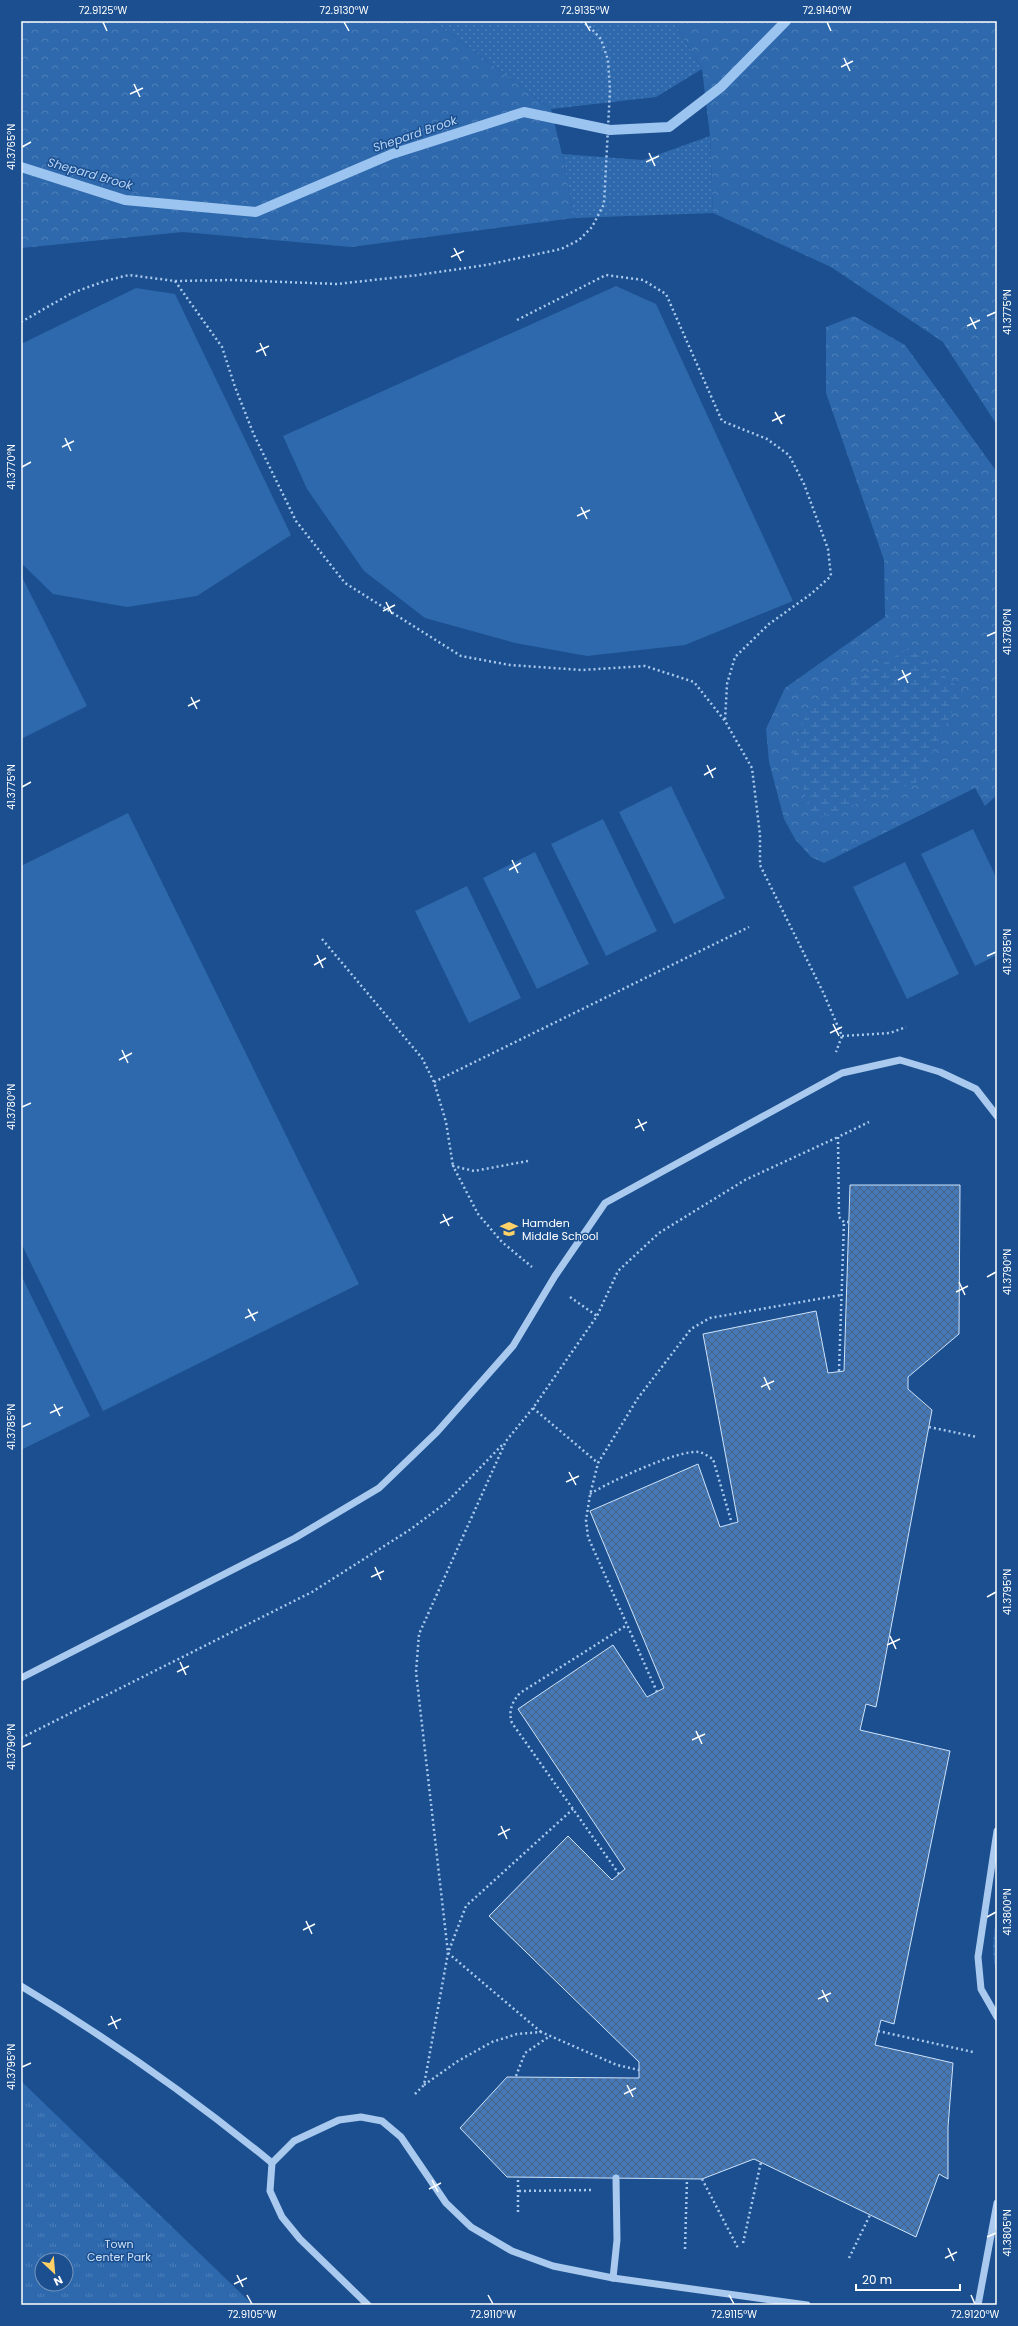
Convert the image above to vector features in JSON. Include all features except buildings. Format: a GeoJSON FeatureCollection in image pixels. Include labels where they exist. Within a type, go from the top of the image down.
{"type":"FeatureCollection","features":[{"type":"Feature","properties":{"kind":"lane"},"geometry":{"type":"LineString","coordinates":[[21,1678],[295,1538],[379,1488],[436,1432],[513,1346],[555,1276],[605,1203],[842,1073],[900,1060],[940,1072],[976,1089],[997,1116]]}},
{"type":"Feature","properties":{"kind":"lane"},"geometry":{"type":"LineString","coordinates":[[997,1831],[978,1957],[981,1989],[997,2017]]}},
{"type":"Feature","properties":{"kind":"lane"},"geometry":{"type":"LineString","coordinates":[[21,1986],[98,2034],[226,2125],[272,2163]]}},
{"type":"Feature","properties":{"kind":"lane"},"geometry":{"type":"LineString","coordinates":[[368,2305],[300,2239],[282,2217],[270,2191],[272,2163],[294,2141],[339,2120],[362,2117],[382,2121],[401,2137],[446,2203],[471,2227],[512,2251],[553,2266],[613,2278],[807,2305]]}},
{"type":"Feature","properties":{"kind":"lane"},"geometry":{"type":"LineString","coordinates":[[613,2278],[617,2240],[616,2178]]}},
{"type":"Feature","properties":{"kind":"lane"},"geometry":{"type":"LineString","coordinates":[[978,2305],[997,2203]]}},
{"type":"Feature","properties":{"kind":"path"},"geometry":{"type":"LineString","coordinates":[[21,322],[72,293],[105,281],[129,275],[175,281],[232,280],[337,284],[418,275],[486,265],[561,249],[579,240],[588,232],[604,204],[610,90],[608,60],[601,39],[589,26],[580,21]]}},
{"type":"Feature","properties":{"kind":"path"},"geometry":{"type":"LineString","coordinates":[[518,320],[606,275],[643,280],[666,294],[722,421],[767,439],[789,455],[804,484],[828,549],[831,576],[811,594],[769,624],[735,657],[727,684],[725,721]]}},
{"type":"Feature","properties":{"kind":"path"},"geometry":{"type":"LineString","coordinates":[[175,281],[222,347],[235,387],[254,435],[296,522],[345,583],[461,656],[510,665],[582,670],[644,666],[694,682],[725,721],[752,768],[760,835],[760,865],[823,992],[842,1036],[836,1054]]}},
{"type":"Feature","properties":{"kind":"path"},"geometry":{"type":"LineString","coordinates":[[434,1082],[749,927]]}},
{"type":"Feature","properties":{"kind":"path"},"geometry":{"type":"LineString","coordinates":[[322,939],[422,1058],[434,1082],[446,1122],[453,1166],[478,1214],[502,1242],[532,1267]]}},
{"type":"Feature","properties":{"kind":"path"},"geometry":{"type":"LineString","coordinates":[[842,1036],[890,1033],[906,1027]]}},
{"type":"Feature","properties":{"kind":"path"},"geometry":{"type":"LineString","coordinates":[[21,1738],[312,1592],[411,1529],[447,1502],[506,1441],[533,1408],[597,1316],[618,1271],[659,1233],[745,1180],[869,1122]]}},
{"type":"Feature","properties":{"kind":"path"},"geometry":{"type":"LineString","coordinates":[[838,1137],[839,1218],[844,1222],[849,1222]]}},
{"type":"Feature","properties":{"kind":"path"},"geometry":{"type":"LineString","coordinates":[[453,1166],[474,1171],[528,1161]]}},
{"type":"Feature","properties":{"kind":"path"},"geometry":{"type":"LineString","coordinates":[[839,1371],[844,1222]]}},
{"type":"Feature","properties":{"kind":"path"},"geometry":{"type":"LineString","coordinates":[[657,1692],[588,1537],[586,1520],[590,1495],[598,1463],[638,1398],[692,1329],[710,1318],[841,1295]]}},
{"type":"Feature","properties":{"kind":"path"},"geometry":{"type":"LineString","coordinates":[[570,1297],[597,1316]]}},
{"type":"Feature","properties":{"kind":"path"},"geometry":{"type":"LineString","coordinates":[[533,1408],[598,1463]]}},
{"type":"Feature","properties":{"kind":"path"},"geometry":{"type":"LineString","coordinates":[[929,1427],[977,1437]]}},
{"type":"Feature","properties":{"kind":"path"},"geometry":{"type":"LineString","coordinates":[[506,1441],[419,1634],[416,1672],[448,1953],[541,2032],[617,2065],[639,2070]]}},
{"type":"Feature","properties":{"kind":"path"},"geometry":{"type":"LineString","coordinates":[[590,1495],[606,1484],[683,1453],[700,1452],[713,1459],[732,1524]]}},
{"type":"Feature","properties":{"kind":"path"},"geometry":{"type":"LineString","coordinates":[[619,1874],[512,1723],[509,1715],[513,1700],[520,1693],[627,1624]]}},
{"type":"Feature","properties":{"kind":"path"},"geometry":{"type":"LineString","coordinates":[[424,2085],[448,1953],[466,1906],[573,1809]]}},
{"type":"Feature","properties":{"kind":"path"},"geometry":{"type":"LineString","coordinates":[[878,2031],[973,2052]]}},
{"type":"Feature","properties":{"kind":"path"},"geometry":{"type":"LineString","coordinates":[[415,2094],[424,2085],[458,2061],[492,2042],[518,2034],[541,2032]]}},
{"type":"Feature","properties":{"kind":"path"},"geometry":{"type":"LineString","coordinates":[[516,2076],[525,2053],[539,2041],[550,2036]]}},
{"type":"Feature","properties":{"kind":"path"},"geometry":{"type":"LineString","coordinates":[[743,2243],[761,2162]]}},
{"type":"Feature","properties":{"kind":"path"},"geometry":{"type":"LineString","coordinates":[[518,2178],[518,2212]]}},
{"type":"Feature","properties":{"kind":"path"},"geometry":{"type":"LineString","coordinates":[[685,2249],[687,2179]]}},
{"type":"Feature","properties":{"kind":"path"},"geometry":{"type":"LineString","coordinates":[[702,2179],[738,2248]]}},
{"type":"Feature","properties":{"kind":"path"},"geometry":{"type":"LineString","coordinates":[[518,2191],[570,2191]]}},
{"type":"Feature","properties":{"kind":"path"},"geometry":{"type":"LineString","coordinates":[[849,2258],[870,2215]]}},
{"type":"Feature","properties":{"kind":"green space"},"geometry":{"type":"Polygon","coordinates":[[[21,21],[426,21],[440,26],[551,109],[562,154],[574,218],[351,247],[183,232],[21,248],[21,21]]]}},
{"type":"Feature","properties":{"kind":"green space"},"geometry":{"type":"Polygon","coordinates":[[[426,21],[673,21],[702,69],[656,97],[551,109],[440,26],[426,21]]]}},
{"type":"Feature","properties":{"kind":"green space"},"geometry":{"type":"Polygon","coordinates":[[[673,21],[997,21],[997,425],[943,342],[831,267],[713,213],[710,136],[702,69],[673,21]]]}},
{"type":"Feature","properties":{"kind":"green space"},"geometry":{"type":"Polygon","coordinates":[[[710,136],[713,213],[574,218],[562,154],[643,160],[710,136]]]}},
{"type":"Feature","properties":{"kind":"green space"},"geometry":{"type":"Polygon","coordinates":[[[616,286],[656,304],[793,601],[685,645],[587,656],[515,643],[425,618],[364,571],[307,489],[283,436],[616,286]]]}},
{"type":"Feature","properties":{"kind":"green space"},"geometry":{"type":"Polygon","coordinates":[[[136,288],[175,294],[291,535],[197,596],[127,607],[53,594],[21,563],[21,344],[136,288]]]}},
{"type":"Feature","properties":{"kind":"green space"},"geometry":{"type":"Polygon","coordinates":[[[854,316],[905,345],[997,472],[997,795],[985,806],[975,788],[824,863],[811,857],[795,839],[784,819],[769,762],[766,729],[785,688],[885,617],[884,560],[826,393],[826,327],[854,316]]]}},
{"type":"Feature","properties":{"kind":"green space"},"geometry":{"type":"Polygon","coordinates":[[[21,575],[87,706],[21,739],[21,575]]]}},
{"type":"Feature","properties":{"kind":"green space"},"geometry":{"type":"Polygon","coordinates":[[[909,648],[963,691],[917,782],[812,820],[793,751],[808,709],[909,648]]]}},
{"type":"Feature","properties":{"kind":"green space"},"geometry":{"type":"Polygon","coordinates":[[[671,786],[725,898],[674,924],[619,812],[671,786]]]}},
{"type":"Feature","properties":{"kind":"green space"},"geometry":{"type":"Polygon","coordinates":[[[128,813],[359,1284],[103,1411],[21,1243],[21,866],[128,813]]]}},
{"type":"Feature","properties":{"kind":"green space"},"geometry":{"type":"Polygon","coordinates":[[[603,819],[657,931],[606,956],[551,844],[603,819]]]}},
{"type":"Feature","properties":{"kind":"green space"},"geometry":{"type":"Polygon","coordinates":[[[973,829],[997,879],[997,955],[975,966],[921,854],[973,829]]]}},
{"type":"Feature","properties":{"kind":"green space"},"geometry":{"type":"Polygon","coordinates":[[[535,852],[589,964],[537,989],[483,878],[535,852]]]}},
{"type":"Feature","properties":{"kind":"green space"},"geometry":{"type":"Polygon","coordinates":[[[905,862],[959,974],[907,999],[853,887],[905,862]]]}},
{"type":"Feature","properties":{"kind":"green space"},"geometry":{"type":"Polygon","coordinates":[[[467,886],[521,998],[469,1023],[415,911],[467,886]]]}},
{"type":"Feature","properties":{"kind":"green space"},"geometry":{"type":"Polygon","coordinates":[[[21,1275],[90,1416],[21,1450],[21,1275]]]}},
{"type":"Feature","properties":{"kind":"green space"},"geometry":{"type":"Polygon","coordinates":[[[997,1916],[997,1974],[993,1945],[997,1916]]]}},
{"type":"Feature","properties":{"kind":"green space","name":"Town Center Park"},"geometry":{"type":"Polygon","coordinates":[[[21,2081],[253,2305],[21,2305],[21,2081]]]}},
{"type":"Feature","properties":{"kind":"waterway","name":"Shepard Brook"},"geometry":{"type":"LineString","coordinates":[[21,167],[125,200],[256,212],[392,154],[524,112],[610,130],[669,127],[721,87],[786,21]]}},
{"type":"Feature","properties":{"kind":"place","name":"Hamden Middle School"},"geometry":{"type":"Point","coordinates":[509,1229]}}]}
